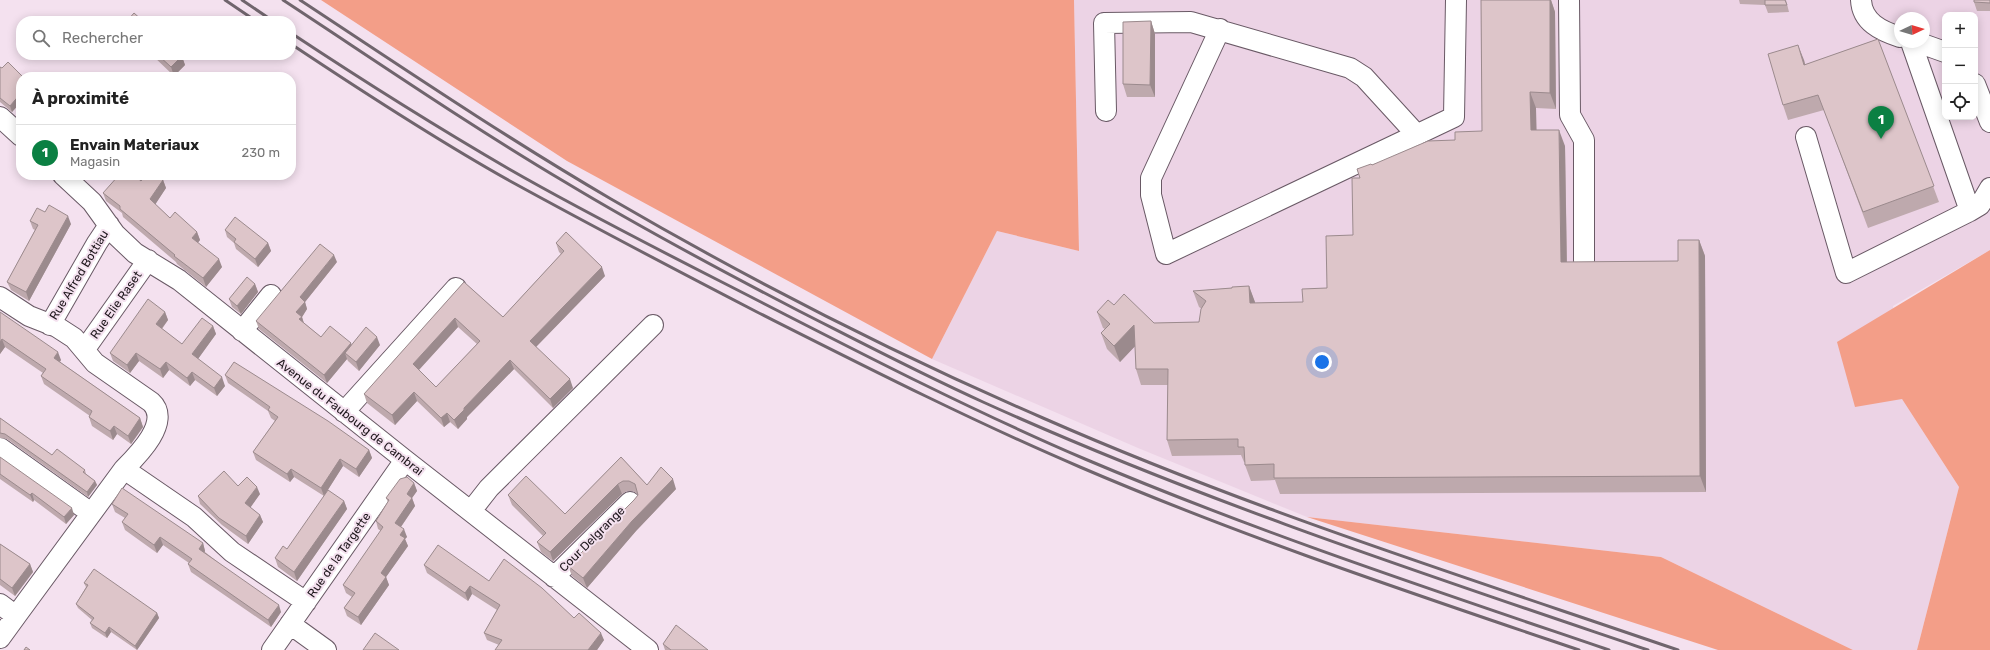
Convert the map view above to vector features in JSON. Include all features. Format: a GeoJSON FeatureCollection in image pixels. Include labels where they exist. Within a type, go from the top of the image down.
{"type":"FeatureCollection","features":[{"type":"Feature","properties":{"kind":"street"},"geometry":{"type":"LineString","coordinates":[[1220,29],[1151,178],[1151,195],[1166,254],[1454,117],[1456,0]]}},
{"type":"Feature","properties":{"kind":"street"},"geometry":{"type":"LineString","coordinates":[[1569,0],[1570,115],[1584,140],[1584,261]]}},
{"type":"Feature","properties":{"kind":"street"},"geometry":{"type":"LineString","coordinates":[[1861,0],[1862,10],[1870,21],[1886,32],[1894,35]]}},
{"type":"Feature","properties":{"kind":"street"},"geometry":{"type":"LineString","coordinates":[[1106,111],[1104,23],[1182,21],[1220,29],[1350,68],[1364,77],[1417,135]]}},
{"type":"Feature","properties":{"kind":"street"},"geometry":{"type":"LineString","coordinates":[[1930,47],[1942,51]]}},
{"type":"Feature","properties":{"kind":"street"},"geometry":{"type":"LineString","coordinates":[[1913,48],[1970,212]]}},
{"type":"Feature","properties":{"kind":"street"},"geometry":{"type":"LineString","coordinates":[[1978,92],[1990,122]]}},
{"type":"Feature","properties":{"kind":"street"},"geometry":{"type":"LineString","coordinates":[[0,117],[16,131]]}},
{"type":"Feature","properties":{"kind":"street"},"geometry":{"type":"LineString","coordinates":[[1806,137],[1846,273],[1970,212],[1980,205],[1990,188]]}},
{"type":"Feature","properties":{"kind":"street","name":"Avenue du Faubourg de Cambrai"},"geometry":{"type":"LineString","coordinates":[[68,180],[92,202],[122,241],[135,253],[179,280],[344,412],[648,650]]}},
{"type":"Feature","properties":{"kind":"street","name":"Rue Alfred Bottiau"},"geometry":{"type":"LineString","coordinates":[[50,324],[96,243],[109,225]]}},
{"type":"Feature","properties":{"kind":"street","name":"Rue Elie Raset"},"geometry":{"type":"LineString","coordinates":[[85,349],[148,260]]}},
{"type":"Feature","properties":{"kind":"street"},"geometry":{"type":"LineString","coordinates":[[344,412],[456,288]]}},
{"type":"Feature","properties":{"kind":"street"},"geometry":{"type":"LineString","coordinates":[[242,331],[271,295]]}},
{"type":"Feature","properties":{"kind":"street"},"geometry":{"type":"LineString","coordinates":[[0,297],[29,316],[50,324],[74,338],[85,349],[95,363],[151,402],[158,412],[156,428],[134,458],[91,513],[8,610],[0,638]]}},
{"type":"Feature","properties":{"kind":"street"},"geometry":{"type":"LineString","coordinates":[[471,511],[489,488],[653,325]]}},
{"type":"Feature","properties":{"kind":"street"},"geometry":{"type":"LineString","coordinates":[[0,448],[91,513]]}},
{"type":"Feature","properties":{"kind":"street","name":"Rue de la Targette"},"geometry":{"type":"LineString","coordinates":[[272,650],[405,460]]}},
{"type":"Feature","properties":{"kind":"street"},"geometry":{"type":"LineString","coordinates":[[124,469],[194,516],[232,552],[306,602]]}},
{"type":"Feature","properties":{"kind":"street","name":"Cour Delgrange"},"geometry":{"type":"LineString","coordinates":[[554,577],[630,502]]}},
{"type":"Feature","properties":{"kind":"street"},"geometry":{"type":"LineString","coordinates":[[290,624],[326,650]]}},
{"type":"Feature","properties":{"kind":"street"},"geometry":{"type":"LineString","coordinates":[[0,645],[1,650]]}},
{"type":"Feature","properties":{"kind":"shaded area"},"geometry":{"type":"Polygon","coordinates":[[[321,0],[1074,0],[1079,251],[997,231],[932,359],[567,161],[321,0]]]}},
{"type":"Feature","properties":{"kind":"shaded area"},"geometry":{"type":"Polygon","coordinates":[[[1074,0],[1990,0],[1990,250],[1893,306],[1902,399],[1959,487],[1917,650],[1853,650],[1661,557],[1307,517],[1138,448],[932,359],[997,231],[1079,251],[1074,0]]]}},
{"type":"Feature","properties":{"kind":"shaded area"},"geometry":{"type":"Polygon","coordinates":[[[1990,250],[1990,650],[1917,650],[1959,487],[1902,399],[1855,407],[1837,342],[1990,250]]]}},
{"type":"Feature","properties":{"kind":"shaded area"},"geometry":{"type":"Polygon","coordinates":[[[1307,517],[1661,557],[1853,650],[1718,650],[1307,517]]]}},
{"type":"Feature","properties":{"kind":"building"},"geometry":{"type":"Polygon","coordinates":[[[1481,0],[1550,0],[1550,93],[1530,92],[1531,130],[1559,130],[1561,262],[1678,261],[1678,240],[1699,240],[1700,476],[1274,478],[1274,464],[1245,465],[1244,447],[1238,447],[1238,439],[1167,440],[1168,369],[1136,369],[1134,325],[1114,346],[1101,333],[1110,324],[1097,312],[1108,300],[1114,305],[1124,294],[1154,323],[1199,322],[1201,309],[1206,301],[1193,291],[1249,286],[1250,303],[1303,302],[1302,289],[1327,288],[1326,236],[1353,235],[1352,178],[1360,178],[1357,169],[1371,164],[1372,165],[1428,141],[1455,140],[1455,132],[1482,131],[1481,0]]]}},
{"type":"Feature","properties":{"kind":"building"},"geometry":{"type":"Polygon","coordinates":[[[1765,0],[1785,0],[1787,5],[1765,5],[1765,0]]]}},
{"type":"Feature","properties":{"kind":"building"},"geometry":{"type":"Polygon","coordinates":[[[1974,0],[1990,0],[1990,3],[1974,2],[1974,0]]]}},
{"type":"Feature","properties":{"kind":"building"},"geometry":{"type":"Polygon","coordinates":[[[1151,21],[1150,85],[1123,84],[1123,22],[1151,21]]]}},
{"type":"Feature","properties":{"kind":"building"},"geometry":{"type":"Polygon","coordinates":[[[1878,39],[1934,186],[1863,212],[1818,95],[1783,105],[1768,54],[1798,45],[1804,65],[1878,39]]]}},
{"type":"Feature","properties":{"kind":"building"},"geometry":{"type":"Polygon","coordinates":[[[163,60],[178,60],[171,67],[163,60]]]}},
{"type":"Feature","properties":{"kind":"building"},"geometry":{"type":"Polygon","coordinates":[[[8,62],[18,72],[16,72],[16,99],[10,106],[0,98],[0,67],[2,68],[8,62]]]}},
{"type":"Feature","properties":{"kind":"building"},"geometry":{"type":"Polygon","coordinates":[[[115,180],[163,180],[150,199],[170,218],[175,212],[197,232],[192,238],[219,259],[203,278],[174,256],[175,255],[120,209],[120,206],[103,193],[115,180]]]}},
{"type":"Feature","properties":{"kind":"building"},"geometry":{"type":"Polygon","coordinates":[[[49,205],[68,216],[26,292],[7,282],[38,225],[30,221],[37,208],[45,212],[49,205]]]}},
{"type":"Feature","properties":{"kind":"building"},"geometry":{"type":"Polygon","coordinates":[[[235,217],[268,243],[255,259],[234,242],[236,239],[225,230],[235,217]]]}},
{"type":"Feature","properties":{"kind":"building"},"geometry":{"type":"Polygon","coordinates":[[[566,232],[602,267],[530,341],[570,379],[550,399],[510,360],[454,420],[447,413],[441,418],[414,392],[392,415],[364,394],[464,282],[503,317],[564,251],[556,243],[566,232]],[[455,318],[413,364],[436,387],[480,341],[455,318]]]}},
{"type":"Feature","properties":{"kind":"building"},"geometry":{"type":"Polygon","coordinates":[[[320,244],[334,255],[300,297],[305,302],[296,312],[302,317],[299,319],[321,337],[330,326],[351,343],[324,375],[256,321],[320,244]]]}},
{"type":"Feature","properties":{"kind":"building"},"geometry":{"type":"Polygon","coordinates":[[[247,277],[255,284],[237,306],[229,299],[247,277]]]}},
{"type":"Feature","properties":{"kind":"building"},"geometry":{"type":"Polygon","coordinates":[[[148,299],[165,312],[156,324],[182,344],[202,318],[213,326],[192,354],[222,377],[214,388],[192,372],[187,378],[166,362],[160,369],[136,353],[127,365],[110,353],[148,299]]]}},
{"type":"Feature","properties":{"kind":"building"},"geometry":{"type":"Polygon","coordinates":[[[0,312],[58,352],[54,358],[140,418],[128,436],[114,426],[110,431],[89,417],[92,411],[41,376],[46,369],[2,339],[0,342],[0,312]]]}},
{"type":"Feature","properties":{"kind":"building"},"geometry":{"type":"Polygon","coordinates":[[[366,327],[377,337],[356,362],[345,353],[366,327]]]}},
{"type":"Feature","properties":{"kind":"building"},"geometry":{"type":"Polygon","coordinates":[[[234,362],[328,421],[369,450],[356,469],[340,459],[321,488],[291,469],[287,474],[253,452],[278,417],[268,410],[270,407],[225,375],[234,362]]]}},
{"type":"Feature","properties":{"kind":"building"},"geometry":{"type":"Polygon","coordinates":[[[0,418],[52,455],[57,449],[85,470],[83,472],[95,481],[87,492],[5,434],[0,433],[0,418]]]}},
{"type":"Feature","properties":{"kind":"building"},"geometry":{"type":"Polygon","coordinates":[[[0,457],[72,508],[64,517],[32,493],[30,495],[0,474],[0,457]]]}},
{"type":"Feature","properties":{"kind":"building"},"geometry":{"type":"Polygon","coordinates":[[[621,457],[647,485],[661,467],[673,479],[632,521],[583,578],[568,566],[634,500],[638,495],[635,484],[629,481],[623,481],[618,484],[550,552],[537,542],[546,533],[508,495],[526,476],[565,514],[621,457]]]}},
{"type":"Feature","properties":{"kind":"building"},"geometry":{"type":"Polygon","coordinates":[[[224,471],[238,486],[247,477],[257,487],[245,503],[260,515],[246,536],[219,518],[198,496],[224,471]]]}},
{"type":"Feature","properties":{"kind":"building"},"geometry":{"type":"Polygon","coordinates":[[[407,477],[414,483],[407,494],[412,498],[395,523],[404,529],[400,535],[405,538],[381,573],[386,577],[358,617],[344,608],[355,593],[343,585],[383,527],[376,521],[389,500],[386,498],[400,479],[407,477]]]}},
{"type":"Feature","properties":{"kind":"building"},"geometry":{"type":"Polygon","coordinates":[[[122,488],[203,543],[199,549],[279,605],[268,620],[188,564],[192,559],[160,537],[154,545],[122,522],[128,514],[112,504],[122,488]]]}},
{"type":"Feature","properties":{"kind":"building"},"geometry":{"type":"Polygon","coordinates":[[[328,490],[344,501],[294,572],[275,558],[283,546],[287,549],[328,490]]]}},
{"type":"Feature","properties":{"kind":"building"},"geometry":{"type":"Polygon","coordinates":[[[0,544],[30,564],[12,588],[0,579],[0,544]]]}},
{"type":"Feature","properties":{"kind":"building"},"geometry":{"type":"Polygon","coordinates":[[[438,545],[489,581],[504,559],[542,588],[574,618],[579,613],[601,633],[588,650],[495,650],[502,640],[484,633],[500,605],[470,586],[465,593],[424,565],[438,545]]]}},
{"type":"Feature","properties":{"kind":"building"},"geometry":{"type":"Polygon","coordinates":[[[94,569],[157,613],[135,646],[109,627],[105,633],[90,623],[94,618],[76,604],[88,585],[84,583],[94,569]]]}},
{"type":"Feature","properties":{"kind":"building"},"geometry":{"type":"Polygon","coordinates":[[[676,625],[708,650],[671,650],[663,644],[676,625]]]}},
{"type":"Feature","properties":{"kind":"building"},"geometry":{"type":"Polygon","coordinates":[[[375,633],[399,650],[363,650],[375,633]]]}},
{"type":"Feature","properties":{"kind":"railway"},"geometry":{"type":"LineString","coordinates":[[225,0],[249,16]]}},
{"type":"Feature","properties":{"kind":"railway"},"geometry":{"type":"LineString","coordinates":[[242,0],[266,16]]}},
{"type":"Feature","properties":{"kind":"railway"},"geometry":{"type":"LineString","coordinates":[[283,0],[458,115],[594,199],[740,280],[983,402],[1064,438],[1312,534],[1648,650]]}},
{"type":"Feature","properties":{"kind":"railway"},"geometry":{"type":"LineString","coordinates":[[300,0],[493,127],[663,229],[824,315],[988,394],[1121,451],[1279,512],[1438,569],[1678,650]]}},
{"type":"Feature","properties":{"kind":"railway"},"geometry":{"type":"LineString","coordinates":[[296,36],[454,136],[570,203],[662,252],[837,341],[1002,422],[1150,486],[1280,536],[1609,650]]}},
{"type":"Feature","properties":{"kind":"railway"},"geometry":{"type":"LineString","coordinates":[[296,47],[399,115],[510,181],[757,312],[958,412],[1141,493],[1265,541],[1579,650]]}},
{"type":"Feature","properties":{"kind":"place","name":"Envain Materiaux"},"geometry":{"type":"Point","coordinates":[1881,139]}}]}
